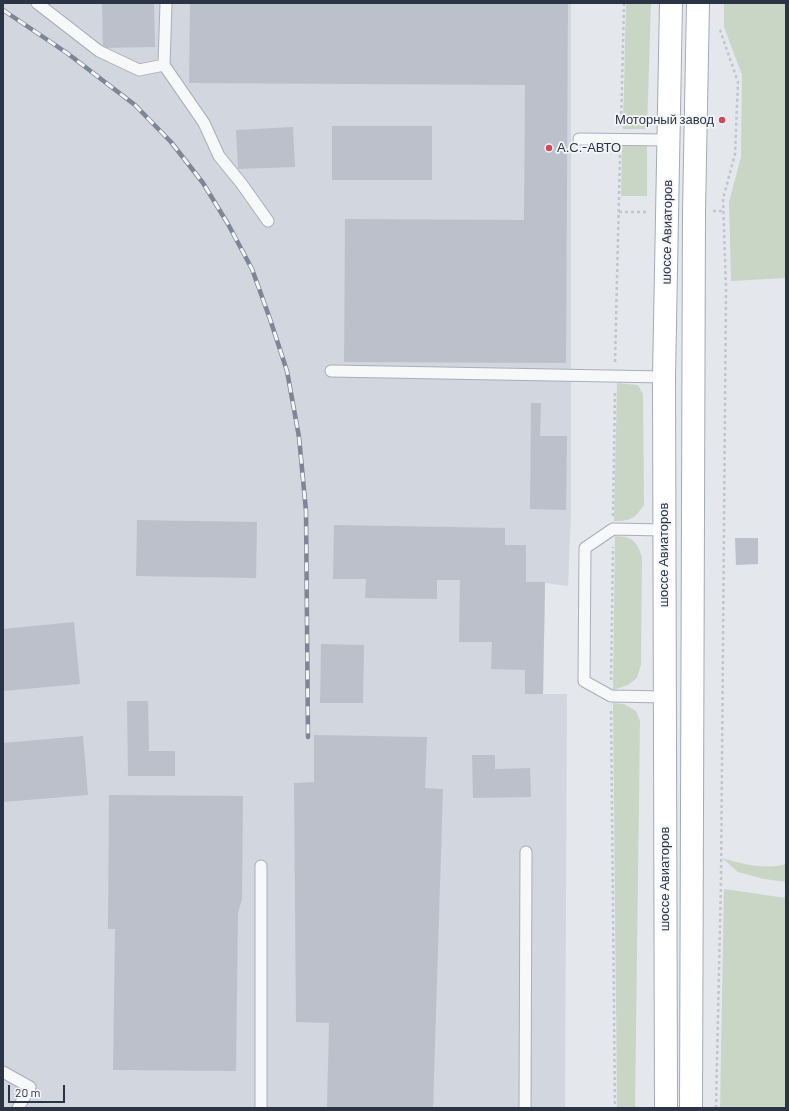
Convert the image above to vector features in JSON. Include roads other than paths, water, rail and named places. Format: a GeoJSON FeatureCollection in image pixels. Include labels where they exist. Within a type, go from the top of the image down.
{"type":"FeatureCollection","features":[{"type":"Feature","properties":{"kind":"main road","name":"шоссе Авиаторов"},"geometry":{"type":"LineString","coordinates":[[666,1108],[664,377],[671,3]]}},
{"type":"Feature","properties":{"kind":"main road","name":"шоссе Авиаторов"},"geometry":{"type":"LineString","coordinates":[[691,1108],[694,211],[698,3]]}},
{"type":"Feature","properties":{"kind":"lane"},"geometry":{"type":"LineString","coordinates":[[37,3],[99,51],[139,70],[164,65]]}},
{"type":"Feature","properties":{"kind":"lane"},"geometry":{"type":"LineString","coordinates":[[166,3],[164,65],[204,123],[219,156],[241,183],[268,221]]}},
{"type":"Feature","properties":{"kind":"lane"},"geometry":{"type":"LineString","coordinates":[[580,139],[668,140]]}},
{"type":"Feature","properties":{"kind":"lane"},"geometry":{"type":"LineString","coordinates":[[331,371],[664,377]]}},
{"type":"Feature","properties":{"kind":"lane"},"geometry":{"type":"LineString","coordinates":[[664,530],[613,529],[585,548],[584,681],[611,696],[665,697]]}},
{"type":"Feature","properties":{"kind":"lane"},"geometry":{"type":"LineString","coordinates":[[525,1108],[526,852]]}},
{"type":"Feature","properties":{"kind":"lane"},"geometry":{"type":"LineString","coordinates":[[261,866],[261,1108]]}},
{"type":"Feature","properties":{"kind":"lane"},"geometry":{"type":"LineString","coordinates":[[3,1072],[30,1087],[18,1108]]}},
{"type":"Feature","properties":{"kind":"railway"},"geometry":{"type":"LineString","coordinates":[[3,10],[67,53],[135,105],[171,142],[203,183],[228,224],[252,269],[287,371],[299,437],[306,511],[308,737]]}},
{"type":"Feature","properties":{"kind":"place","name":"Моторный завод"},"geometry":{"type":"Point","coordinates":[722,120]}},
{"type":"Feature","properties":{"kind":"place","name":"А.С.-АВТО"},"geometry":{"type":"Point","coordinates":[549,148]}}]}
